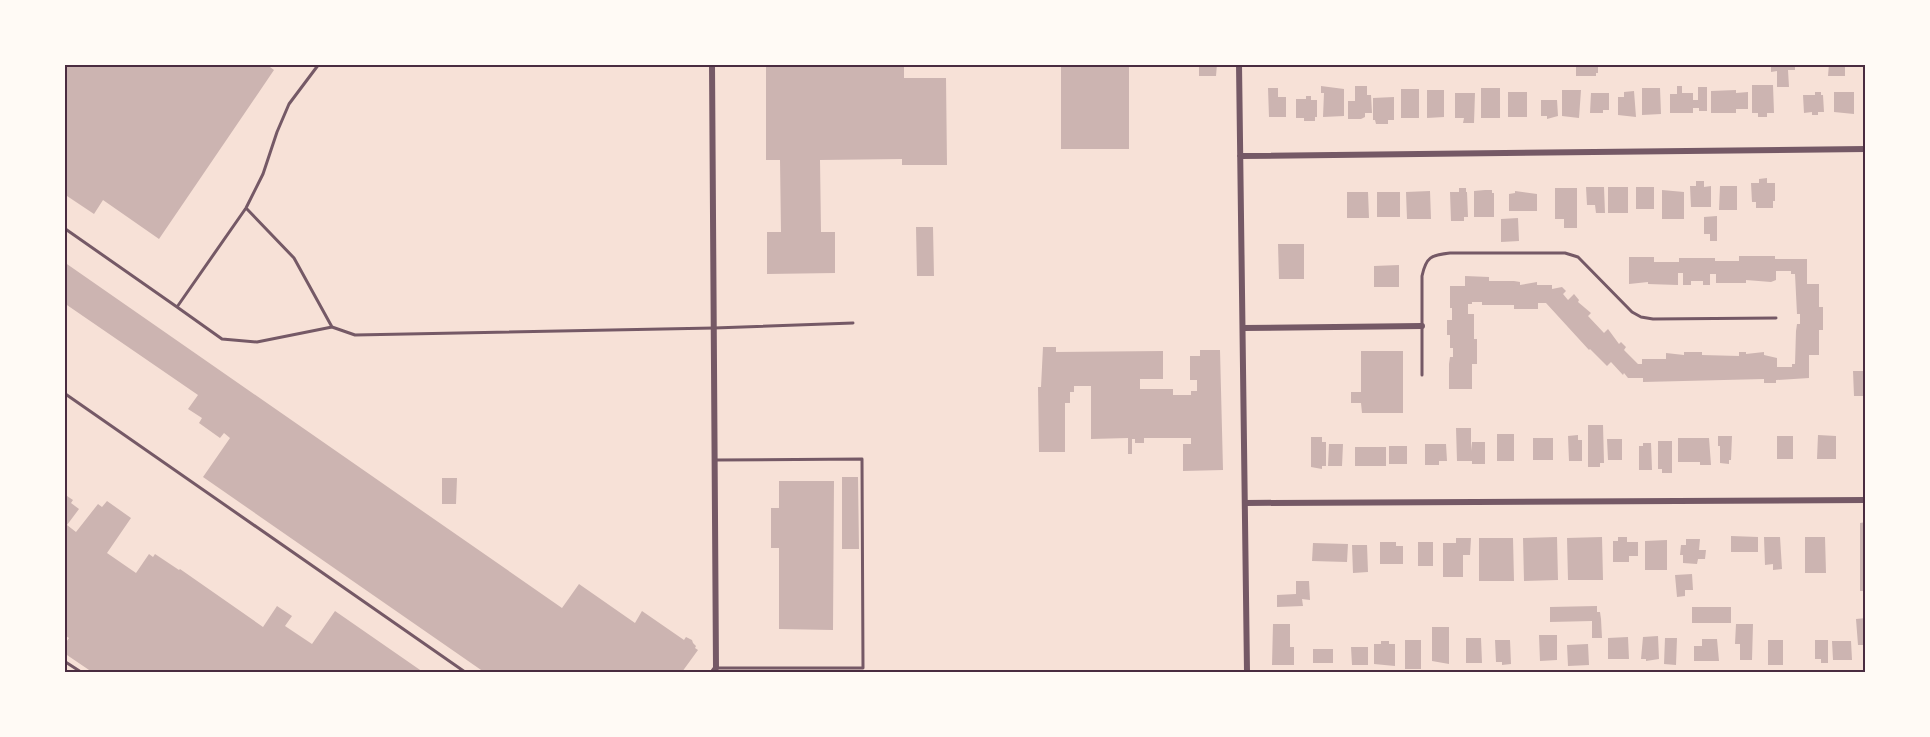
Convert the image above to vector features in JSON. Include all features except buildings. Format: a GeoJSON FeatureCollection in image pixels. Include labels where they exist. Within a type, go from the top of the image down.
{"type":"FeatureCollection","features":[{"type":"Feature","properties":{"kind":"street"},"geometry":{"type":"LineString","coordinates":[[712,64],[714,670]]}},
{"type":"Feature","properties":{"kind":"street"},"geometry":{"type":"LineString","coordinates":[[1239,64],[1247,672]]}},
{"type":"Feature","properties":{"kind":"street"},"geometry":{"type":"LineString","coordinates":[[1240,156],[1866,149]]}},
{"type":"Feature","properties":{"kind":"street"},"geometry":{"type":"LineString","coordinates":[[1243,328],[1422,326]]}},
{"type":"Feature","properties":{"kind":"street"},"geometry":{"type":"LineString","coordinates":[[1245,503],[1866,500]]}},
{"type":"Feature","properties":{"kind":"lane"},"geometry":{"type":"LineString","coordinates":[[177,307],[246,208],[263,174],[277,132],[290,104],[319,64]]}},
{"type":"Feature","properties":{"kind":"lane"},"geometry":{"type":"LineString","coordinates":[[246,208],[294,258],[332,327]]}},
{"type":"Feature","properties":{"kind":"lane"},"geometry":{"type":"LineString","coordinates":[[64,228],[222,339],[257,342],[332,327],[355,334],[714,328],[854,323]]}},
{"type":"Feature","properties":{"kind":"lane"},"geometry":{"type":"LineString","coordinates":[[1422,375],[1422,276],[1425,263],[1435,255],[1553,252],[1578,257],[1632,312],[1641,318],[1776,318]]}},
{"type":"Feature","properties":{"kind":"lane"},"geometry":{"type":"LineString","coordinates":[[64,393],[465,672]]}},
{"type":"Feature","properties":{"kind":"lane"},"geometry":{"type":"LineString","coordinates":[[714,670],[862,668],[862,459],[715,460]]}},
{"type":"Feature","properties":{"kind":"lane"},"geometry":{"type":"LineString","coordinates":[[64,661],[81,672]]}}]}
